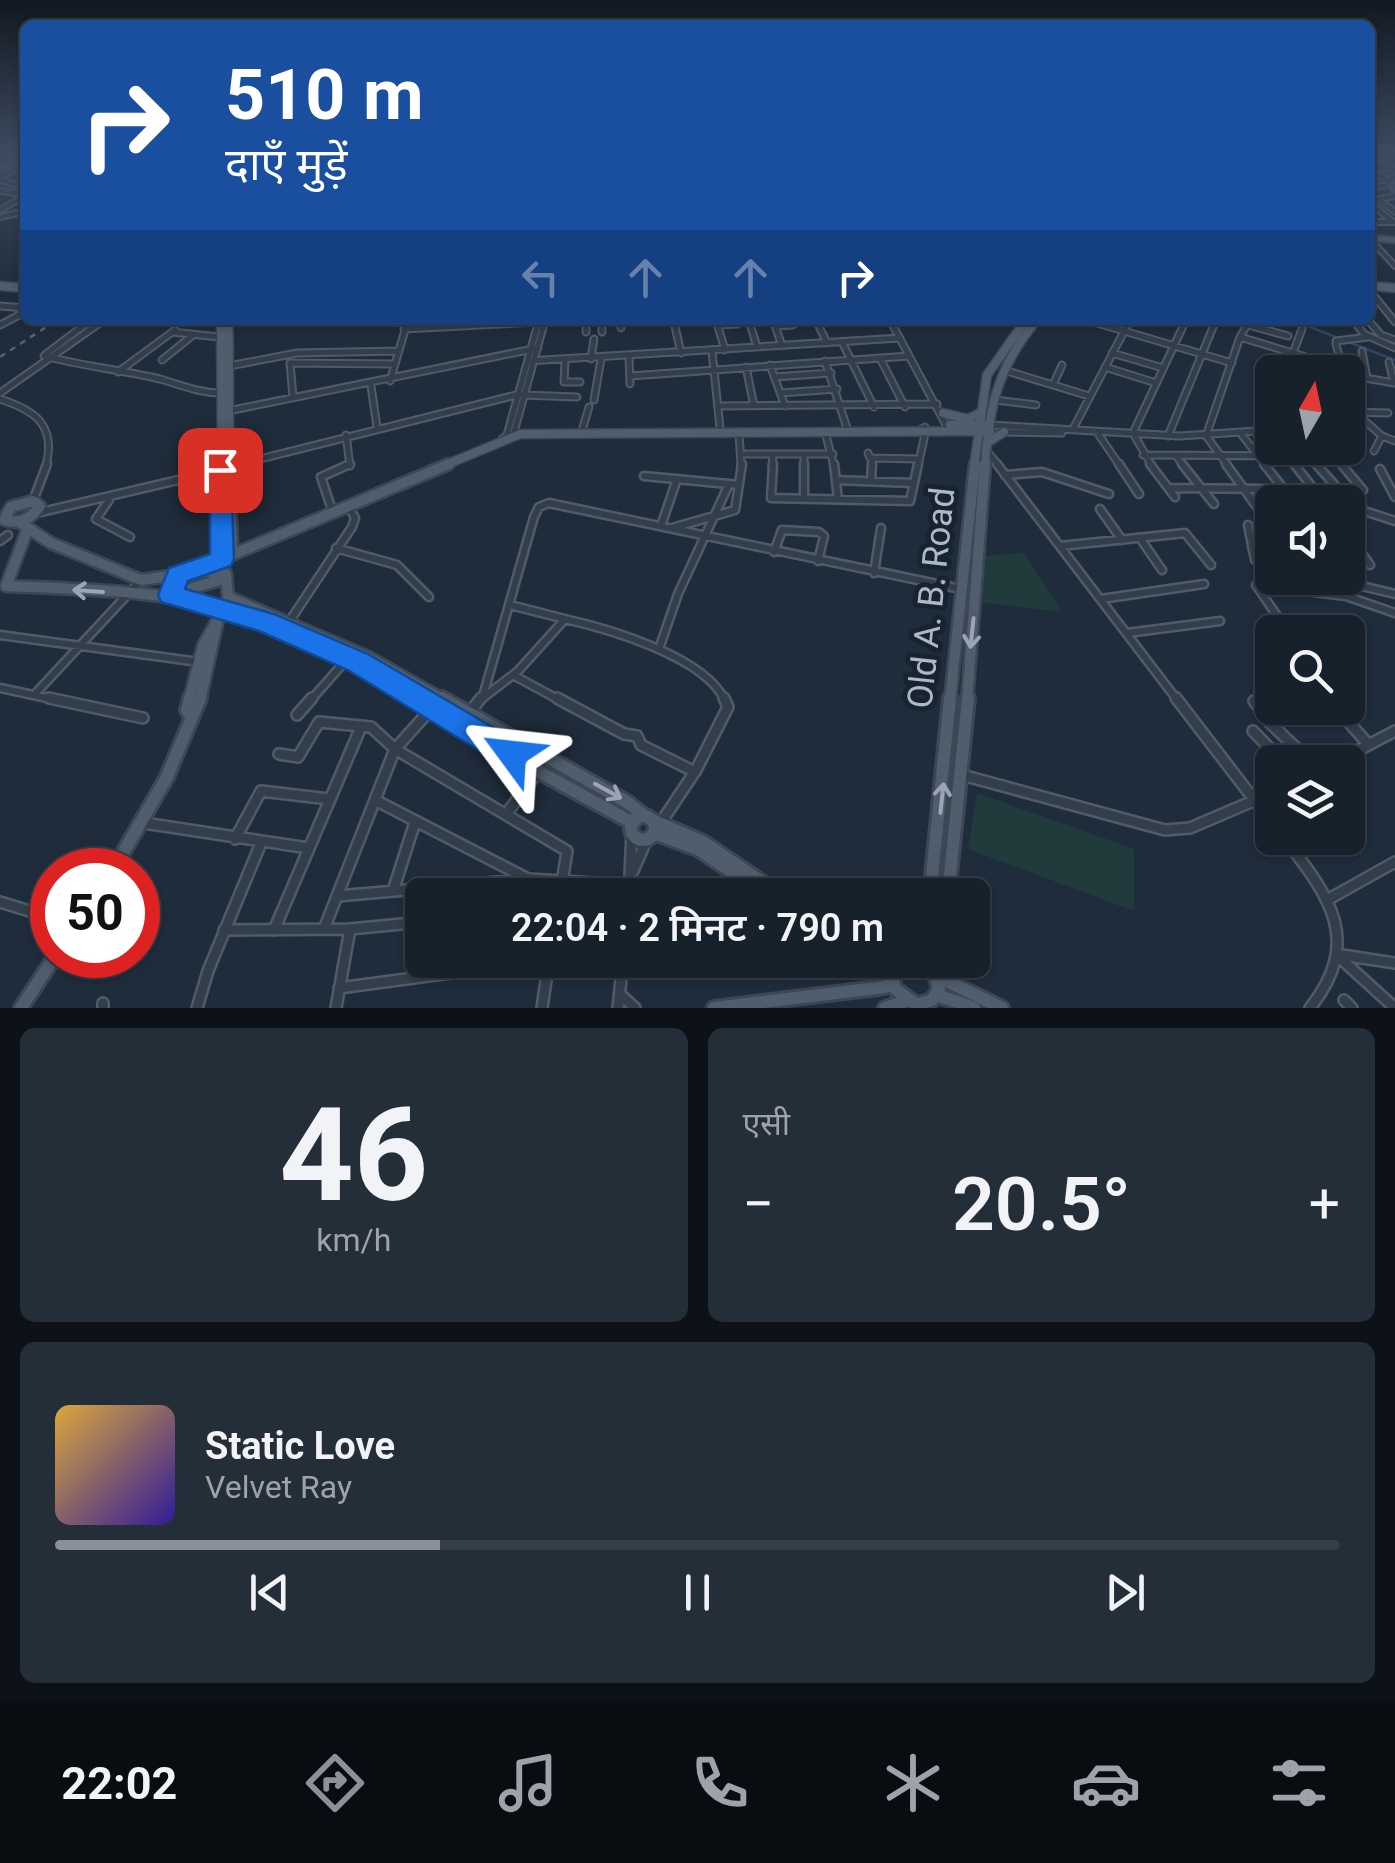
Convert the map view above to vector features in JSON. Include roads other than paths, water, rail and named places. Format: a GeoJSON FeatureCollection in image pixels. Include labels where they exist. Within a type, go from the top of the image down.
{"type":"FeatureCollection","features":[{"type":"Feature","properties":{"kind":"main road"},"geometry":{"type":"LineString","coordinates":[[128,848],[144,823],[190,717],[198,708],[225,594],[220,470],[223,325]]}},
{"type":"Feature","properties":{"kind":"main road"},"geometry":{"type":"LineString","coordinates":[[225,325],[232,401],[225,554]]}},
{"type":"Feature","properties":{"kind":"main road","name":"Old A. B. Road"},"geometry":{"type":"LineString","coordinates":[[950,878],[962,775],[984,436],[980,413],[987,374],[1022,325]]}},
{"type":"Feature","properties":{"kind":"main road","name":"Old A. B. Road"},"geometry":{"type":"LineString","coordinates":[[932,878],[961,590],[984,436],[1003,369],[1034,325]]}},
{"type":"Feature","properties":{"kind":"main road"},"geometry":{"type":"LineString","coordinates":[[943,414],[968,419],[980,413]]}},
{"type":"Feature","properties":{"kind":"main road"},"geometry":{"type":"LineString","coordinates":[[225,554],[508,436],[583,427],[923,428]]}},
{"type":"Feature","properties":{"kind":"main road"},"geometry":{"type":"LineString","coordinates":[[10,517],[50,542],[142,580],[182,572],[508,436],[542,432],[825,432],[948,427],[984,436]]}},
{"type":"Feature","properties":{"kind":"main road"},"geometry":{"type":"LineString","coordinates":[[948,427],[984,436],[1004,432]]}},
{"type":"Feature","properties":{"kind":"main road"},"geometry":{"type":"LineString","coordinates":[[10,517],[36,513],[40,504],[33,501],[10,517],[2,588],[225,594],[370,658],[538,770],[687,844],[740,878]]}},
{"type":"Feature","properties":{"kind":"main road"},"geometry":{"type":"LineString","coordinates":[[182,572],[436,703],[469,714],[628,802],[648,827],[705,844],[755,878]]}},
{"type":"Feature","properties":{"kind":"main road"},"geometry":{"type":"LineString","coordinates":[[170,595],[182,572]]}},
{"type":"Feature","properties":{"kind":"main road"},"geometry":{"type":"LineString","coordinates":[[170,595],[225,594]]}},
{"type":"Feature","properties":{"kind":"main road"},"geometry":{"type":"LineString","coordinates":[[190,717],[187,710],[199,662],[225,594]]}},
{"type":"Feature","properties":{"kind":"main road"},"geometry":{"type":"LineString","coordinates":[[20,1008],[40,978]]}},
{"type":"Feature","properties":{"kind":"main road"},"geometry":{"type":"LineString","coordinates":[[714,1008],[885,988],[889,978]]}},
{"type":"Feature","properties":{"kind":"main road"},"geometry":{"type":"LineString","coordinates":[[898,978],[921,1003]]}},
{"type":"Feature","properties":{"kind":"main road"},"geometry":{"type":"LineString","coordinates":[[921,1003],[939,978]]}},
{"type":"Feature","properties":{"kind":"main road"},"geometry":{"type":"LineString","coordinates":[[942,978],[1002,1008]]}},
{"type":"Feature","properties":{"kind":"main road"},"geometry":{"type":"LineString","coordinates":[[885,1008],[921,1003],[974,1008]]}},
{"type":"Feature","properties":{"kind":"street"},"geometry":{"type":"LineString","coordinates":[[1375,200],[1380,199]]}},
{"type":"Feature","properties":{"kind":"street"},"geometry":{"type":"LineString","coordinates":[[1380,199],[1394,212]]}},
{"type":"Feature","properties":{"kind":"street"},"geometry":{"type":"LineString","coordinates":[[1375,206],[1394,222]]}},
{"type":"Feature","properties":{"kind":"street"},"geometry":{"type":"LineString","coordinates":[[1380,211],[1394,212]]}},
{"type":"Feature","properties":{"kind":"street"},"geometry":{"type":"LineString","coordinates":[[1375,244],[1395,266]]}},
{"type":"Feature","properties":{"kind":"street"},"geometry":{"type":"LineString","coordinates":[[1375,295],[1395,322]]}},
{"type":"Feature","properties":{"kind":"street"},"geometry":{"type":"LineString","coordinates":[[1383,308],[1395,308]]}},
{"type":"Feature","properties":{"kind":"street"},"geometry":{"type":"LineString","coordinates":[[0,394],[91,325]]}},
{"type":"Feature","properties":{"kind":"street"},"geometry":{"type":"LineString","coordinates":[[0,394],[91,325]]}},
{"type":"Feature","properties":{"kind":"street"},"geometry":{"type":"LineString","coordinates":[[390,380],[406,325]]}},
{"type":"Feature","properties":{"kind":"street"},"geometry":{"type":"LineString","coordinates":[[404,329],[473,325]]}},
{"type":"Feature","properties":{"kind":"street"},"geometry":{"type":"LineString","coordinates":[[508,436],[541,325]]}},
{"type":"Feature","properties":{"kind":"street"},"geometry":{"type":"LineString","coordinates":[[586,325],[586,332]]}},
{"type":"Feature","properties":{"kind":"street"},"geometry":{"type":"LineString","coordinates":[[602,325],[602,332]]}},
{"type":"Feature","properties":{"kind":"street"},"geometry":{"type":"LineString","coordinates":[[675,325],[681,353]]}},
{"type":"Feature","properties":{"kind":"street"},"geometry":{"type":"LineString","coordinates":[[718,325],[725,350]]}},
{"type":"Feature","properties":{"kind":"street"},"geometry":{"type":"LineString","coordinates":[[775,325],[782,346]]}},
{"type":"Feature","properties":{"kind":"street"},"geometry":{"type":"LineString","coordinates":[[818,325],[826,343]]}},
{"type":"Feature","properties":{"kind":"street"},"geometry":{"type":"LineString","coordinates":[[893,325],[948,427]]}},
{"type":"Feature","properties":{"kind":"street"},"geometry":{"type":"LineString","coordinates":[[1104,325],[1232,363]]}},
{"type":"Feature","properties":{"kind":"street"},"geometry":{"type":"LineString","coordinates":[[1073,430],[1127,325]]}},
{"type":"Feature","properties":{"kind":"street"},"geometry":{"type":"LineString","coordinates":[[1133,433],[1184,325]]}},
{"type":"Feature","properties":{"kind":"street"},"geometry":{"type":"LineString","coordinates":[[1168,436],[1214,325]]}},
{"type":"Feature","properties":{"kind":"street"},"geometry":{"type":"LineString","coordinates":[[1206,436],[1244,325]]}},
{"type":"Feature","properties":{"kind":"street"},"geometry":{"type":"LineString","coordinates":[[1256,325],[1288,336]]}},
{"type":"Feature","properties":{"kind":"street"},"geometry":{"type":"LineString","coordinates":[[1272,331],[1273,325]]}},
{"type":"Feature","properties":{"kind":"street"},"geometry":{"type":"LineString","coordinates":[[1358,325],[1370,337]]}},
{"type":"Feature","properties":{"kind":"street"},"geometry":{"type":"LineString","coordinates":[[1372,325],[1380,336],[1395,344]]}},
{"type":"Feature","properties":{"kind":"street"},"geometry":{"type":"LineString","coordinates":[[751,326],[757,348]]}},
{"type":"Feature","properties":{"kind":"street"},"geometry":{"type":"LineString","coordinates":[[1293,354],[1302,329]]}},
{"type":"Feature","properties":{"kind":"street"},"geometry":{"type":"LineString","coordinates":[[116,372],[173,331],[220,336]]}},
{"type":"Feature","properties":{"kind":"street"},"geometry":{"type":"LineString","coordinates":[[162,360],[194,334]]}},
{"type":"Feature","properties":{"kind":"street"},"geometry":{"type":"LineString","coordinates":[[1240,337],[1297,355]]}},
{"type":"Feature","properties":{"kind":"street"},"geometry":{"type":"LineString","coordinates":[[1342,355],[1338,340],[1370,337],[1395,344]]}},
{"type":"Feature","properties":{"kind":"street"},"geometry":{"type":"LineString","coordinates":[[230,412],[533,354],[565,360],[591,359],[900,338]]}},
{"type":"Feature","properties":{"kind":"street"},"geometry":{"type":"LineString","coordinates":[[591,359],[594,339]]}},
{"type":"Feature","properties":{"kind":"street"},"geometry":{"type":"LineString","coordinates":[[842,342],[874,407]]}},
{"type":"Feature","properties":{"kind":"street"},"geometry":{"type":"LineString","coordinates":[[796,345],[802,363]]}},
{"type":"Feature","properties":{"kind":"street"},"geometry":{"type":"LineString","coordinates":[[229,366],[296,353],[398,351]]}},
{"type":"Feature","properties":{"kind":"street"},"geometry":{"type":"LineString","coordinates":[[712,351],[720,428]]}},
{"type":"Feature","properties":{"kind":"street"},"geometry":{"type":"LineString","coordinates":[[1362,351],[1368,378]]}},
{"type":"Feature","properties":{"kind":"street"},"geometry":{"type":"LineString","coordinates":[[1112,353],[1163,368]]}},
{"type":"Feature","properties":{"kind":"street"},"geometry":{"type":"LineString","coordinates":[[49,355],[202,393],[222,394]]}},
{"type":"Feature","properties":{"kind":"street"},"geometry":{"type":"LineString","coordinates":[[629,357],[630,380],[716,369],[908,356]]}},
{"type":"Feature","properties":{"kind":"street"},"geometry":{"type":"LineString","coordinates":[[594,400],[601,358]]}},
{"type":"Feature","properties":{"kind":"street"},"geometry":{"type":"LineString","coordinates":[[880,358],[905,407]]}},
{"type":"Feature","properties":{"kind":"street"},"geometry":{"type":"LineString","coordinates":[[565,360],[564,382],[580,382]]}},
{"type":"Feature","properties":{"kind":"street"},"geometry":{"type":"LineString","coordinates":[[826,361],[847,428]]}},
{"type":"Feature","properties":{"kind":"street"},"geometry":{"type":"LineString","coordinates":[[1365,378],[1395,383],[1389,362]]}},
{"type":"Feature","properties":{"kind":"street"},"geometry":{"type":"LineString","coordinates":[[293,397],[290,363],[394,364]]}},
{"type":"Feature","properties":{"kind":"street"},"geometry":{"type":"LineString","coordinates":[[770,365],[785,406]]}},
{"type":"Feature","properties":{"kind":"street"},"geometry":{"type":"LineString","coordinates":[[1054,383],[1062,365]]}},
{"type":"Feature","properties":{"kind":"street"},"geometry":{"type":"LineString","coordinates":[[746,367],[754,406]]}},
{"type":"Feature","properties":{"kind":"street"},"geometry":{"type":"LineString","coordinates":[[1105,367],[1156,383]]}},
{"type":"Feature","properties":{"kind":"street"},"geometry":{"type":"LineString","coordinates":[[1003,369],[1089,396]]}},
{"type":"Feature","properties":{"kind":"street"},"geometry":{"type":"LineString","coordinates":[[774,376],[830,373]]}},
{"type":"Feature","properties":{"kind":"street"},"geometry":{"type":"LineString","coordinates":[[230,412],[390,380]]}},
{"type":"Feature","properties":{"kind":"street"},"geometry":{"type":"LineString","coordinates":[[371,386],[377,427]]}},
{"type":"Feature","properties":{"kind":"street"},"geometry":{"type":"LineString","coordinates":[[780,393],[837,389]]}},
{"type":"Feature","properties":{"kind":"street"},"geometry":{"type":"LineString","coordinates":[[0,394],[36,412],[48,425],[52,451],[33,501]]}},
{"type":"Feature","properties":{"kind":"street"},"geometry":{"type":"LineString","coordinates":[[232,466],[377,427],[519,395],[577,397]]}},
{"type":"Feature","properties":{"kind":"street"},"geometry":{"type":"LineString","coordinates":[[995,400],[1036,405]]}},
{"type":"Feature","properties":{"kind":"street"},"geometry":{"type":"LineString","coordinates":[[720,406],[938,404]]}},
{"type":"Feature","properties":{"kind":"street"},"geometry":{"type":"LineString","coordinates":[[1365,407],[1388,413]]}},
{"type":"Feature","properties":{"kind":"street"},"geometry":{"type":"LineString","coordinates":[[583,427],[590,408]]}},
{"type":"Feature","properties":{"kind":"street"},"geometry":{"type":"LineString","coordinates":[[1365,422],[1395,441]]}},
{"type":"Feature","properties":{"kind":"street"},"geometry":{"type":"LineString","coordinates":[[773,455],[771,498],[910,501],[925,434],[923,428]]}},
{"type":"Feature","properties":{"kind":"street"},"geometry":{"type":"LineString","coordinates":[[962,775],[1166,830],[1190,828],[1254,801],[1005,475],[984,436],[1073,430],[1168,436],[1255,432]]}},
{"type":"Feature","properties":{"kind":"street"},"geometry":{"type":"LineString","coordinates":[[666,527],[735,510],[743,454],[740,432]]}},
{"type":"Feature","properties":{"kind":"street"},"geometry":{"type":"LineString","coordinates":[[825,432],[833,454],[838,500]]}},
{"type":"Feature","properties":{"kind":"street"},"geometry":{"type":"LineString","coordinates":[[1004,432],[1133,433]]}},
{"type":"Feature","properties":{"kind":"street"},"geometry":{"type":"LineString","coordinates":[[1133,433],[1144,455],[1176,497]]}},
{"type":"Feature","properties":{"kind":"street"},"geometry":{"type":"LineString","coordinates":[[1098,434],[1139,494]]}},
{"type":"Feature","properties":{"kind":"street"},"geometry":{"type":"LineString","coordinates":[[1241,434],[1255,451]]}},
{"type":"Feature","properties":{"kind":"street"},"geometry":{"type":"LineString","coordinates":[[331,507],[321,477],[350,467],[346,435]]}},
{"type":"Feature","properties":{"kind":"street"},"geometry":{"type":"LineString","coordinates":[[1206,436],[1255,504]]}},
{"type":"Feature","properties":{"kind":"street"},"geometry":{"type":"LineString","coordinates":[[1374,451],[1382,436]]}},
{"type":"Feature","properties":{"kind":"street"},"geometry":{"type":"LineString","coordinates":[[743,454],[833,454]]}},
{"type":"Feature","properties":{"kind":"street"},"geometry":{"type":"LineString","coordinates":[[804,454],[804,498]]}},
{"type":"Feature","properties":{"kind":"street"},"geometry":{"type":"LineString","coordinates":[[1144,455],[1255,456]]}},
{"type":"Feature","properties":{"kind":"street"},"geometry":{"type":"LineString","coordinates":[[872,481],[870,456],[919,459]]}},
{"type":"Feature","properties":{"kind":"street"},"geometry":{"type":"LineString","coordinates":[[1176,456],[1214,504]]}},
{"type":"Feature","properties":{"kind":"street"},"geometry":{"type":"LineString","coordinates":[[1266,465],[1281,485]]}},
{"type":"Feature","properties":{"kind":"street"},"geometry":{"type":"LineString","coordinates":[[1294,465],[1310,485]]}},
{"type":"Feature","properties":{"kind":"street"},"geometry":{"type":"LineString","coordinates":[[1317,465],[1336,485]]}},
{"type":"Feature","properties":{"kind":"street"},"geometry":{"type":"LineString","coordinates":[[1343,465],[1360,485]]}},
{"type":"Feature","properties":{"kind":"street"},"geometry":{"type":"LineString","coordinates":[[1380,469],[1394,494]]}},
{"type":"Feature","properties":{"kind":"street"},"geometry":{"type":"LineString","coordinates":[[36,513],[220,470]]}},
{"type":"Feature","properties":{"kind":"street"},"geometry":{"type":"LineString","coordinates":[[1005,475],[1042,472],[1109,494]]}},
{"type":"Feature","properties":{"kind":"street"},"geometry":{"type":"LineString","coordinates":[[644,476],[739,484]]}},
{"type":"Feature","properties":{"kind":"street"},"geometry":{"type":"LineString","coordinates":[[666,527],[677,478]]}},
{"type":"Feature","properties":{"kind":"street"},"geometry":{"type":"LineString","coordinates":[[836,480],[912,484]]}},
{"type":"Feature","properties":{"kind":"street"},"geometry":{"type":"LineString","coordinates":[[658,649],[728,484]]}},
{"type":"Feature","properties":{"kind":"street"},"geometry":{"type":"LineString","coordinates":[[1169,488],[1255,490]]}},
{"type":"Feature","properties":{"kind":"street"},"geometry":{"type":"LineString","coordinates":[[109,499],[96,518],[98,523],[130,537]]}},
{"type":"Feature","properties":{"kind":"street"},"geometry":{"type":"LineString","coordinates":[[289,622],[355,518],[347,504]]}},
{"type":"Feature","properties":{"kind":"street"},"geometry":{"type":"LineString","coordinates":[[469,714],[482,696],[534,517],[542,505],[580,507],[961,590]]}},
{"type":"Feature","properties":{"kind":"street"},"geometry":{"type":"LineString","coordinates":[[1100,509],[1122,540]]}},
{"type":"Feature","properties":{"kind":"street"},"geometry":{"type":"LineString","coordinates":[[1365,513],[1395,521]]}},
{"type":"Feature","properties":{"kind":"street"},"geometry":{"type":"LineString","coordinates":[[0,541],[10,517]]}},
{"type":"Feature","properties":{"kind":"street"},"geometry":{"type":"LineString","coordinates":[[1248,525],[1255,560]]}},
{"type":"Feature","properties":{"kind":"street"},"geometry":{"type":"LineString","coordinates":[[874,573],[881,528]]}},
{"type":"Feature","properties":{"kind":"street"},"geometry":{"type":"LineString","coordinates":[[774,552],[782,530],[819,532],[824,536],[818,561]]}},
{"type":"Feature","properties":{"kind":"street"},"geometry":{"type":"LineString","coordinates":[[1059,546],[1186,533],[1211,565]]}},
{"type":"Feature","properties":{"kind":"street"},"geometry":{"type":"LineString","coordinates":[[1140,538],[1162,570]]}},
{"type":"Feature","properties":{"kind":"street"},"geometry":{"type":"LineString","coordinates":[[336,547],[398,565],[429,596]]}},
{"type":"Feature","properties":{"kind":"street"},"geometry":{"type":"LineString","coordinates":[[1365,558],[1370,565]]}},
{"type":"Feature","properties":{"kind":"street"},"geometry":{"type":"LineString","coordinates":[[34,694],[142,580]]}},
{"type":"Feature","properties":{"kind":"street"},"geometry":{"type":"LineString","coordinates":[[1099,599],[1204,584]]}},
{"type":"Feature","properties":{"kind":"street"},"geometry":{"type":"LineString","coordinates":[[1276,615],[1256,586],[1346,596],[1395,613]]}},
{"type":"Feature","properties":{"kind":"street"},"geometry":{"type":"LineString","coordinates":[[1365,586],[1395,594]]}},
{"type":"Feature","properties":{"kind":"street"},"geometry":{"type":"LineString","coordinates":[[510,605],[658,649],[726,695],[728,707],[695,772],[648,827],[631,878]]}},
{"type":"Feature","properties":{"kind":"street"},"geometry":{"type":"LineString","coordinates":[[482,696],[513,675],[565,619]]}},
{"type":"Feature","properties":{"kind":"street"},"geometry":{"type":"LineString","coordinates":[[1126,633],[1220,620]]}},
{"type":"Feature","properties":{"kind":"street"},"geometry":{"type":"LineString","coordinates":[[0,635],[199,662]]}},
{"type":"Feature","properties":{"kind":"street"},"geometry":{"type":"LineString","coordinates":[[297,715],[348,658]]}},
{"type":"Feature","properties":{"kind":"street"},"geometry":{"type":"LineString","coordinates":[[513,675],[624,734],[637,736],[642,745],[695,772]]}},
{"type":"Feature","properties":{"kind":"street"},"geometry":{"type":"LineString","coordinates":[[0,688],[143,718]]}},
{"type":"Feature","properties":{"kind":"street"},"geometry":{"type":"LineString","coordinates":[[1254,702],[1293,745]]}},
{"type":"Feature","properties":{"kind":"street"},"geometry":{"type":"LineString","coordinates":[[324,929],[396,749],[436,703]]}},
{"type":"Feature","properties":{"kind":"street"},"geometry":{"type":"LineString","coordinates":[[279,754],[298,757],[319,722],[370,726],[396,749],[567,852],[562,878]]}},
{"type":"Feature","properties":{"kind":"street"},"geometry":{"type":"LineString","coordinates":[[1351,725],[1368,745]]}},
{"type":"Feature","properties":{"kind":"street"},"geometry":{"type":"LineString","coordinates":[[274,930],[361,727]]}},
{"type":"Feature","properties":{"kind":"street"},"geometry":{"type":"LineString","coordinates":[[1253,731],[1267,745]]}},
{"type":"Feature","properties":{"kind":"street"},"geometry":{"type":"LineString","coordinates":[[1365,747],[1395,731]]}},
{"type":"Feature","properties":{"kind":"street"},"geometry":{"type":"LineString","coordinates":[[507,813],[538,770]]}},
{"type":"Feature","properties":{"kind":"street"},"geometry":{"type":"LineString","coordinates":[[235,839],[261,791],[329,799]]}},
{"type":"Feature","properties":{"kind":"street"},"geometry":{"type":"LineString","coordinates":[[376,800],[528,878]]}},
{"type":"Feature","properties":{"kind":"street"},"geometry":{"type":"LineString","coordinates":[[393,891],[415,822]]}},
{"type":"Feature","properties":{"kind":"street"},"geometry":{"type":"LineString","coordinates":[[144,823],[261,844],[308,848]]}},
{"type":"Feature","properties":{"kind":"street"},"geometry":{"type":"LineString","coordinates":[[632,878],[648,827]]}},
{"type":"Feature","properties":{"kind":"street"},"geometry":{"type":"LineString","coordinates":[[197,1008],[224,930],[261,844]]}},
{"type":"Feature","properties":{"kind":"street"},"geometry":{"type":"LineString","coordinates":[[1296,855],[1328,900],[1341,957],[1387,1005]]}},
{"type":"Feature","properties":{"kind":"street"},"geometry":{"type":"LineString","coordinates":[[1328,900],[1395,862]]}},
{"type":"Feature","properties":{"kind":"street"},"geometry":{"type":"LineString","coordinates":[[338,896],[405,890]]}},
{"type":"Feature","properties":{"kind":"street"},"geometry":{"type":"LineString","coordinates":[[0,902],[30,911]]}},
{"type":"Feature","properties":{"kind":"street"},"geometry":{"type":"LineString","coordinates":[[224,930],[350,929],[405,924]]}},
{"type":"Feature","properties":{"kind":"street"},"geometry":{"type":"LineString","coordinates":[[336,1008],[350,929]]}},
{"type":"Feature","properties":{"kind":"street"},"geometry":{"type":"LineString","coordinates":[[1341,957],[1395,963]]}},
{"type":"Feature","properties":{"kind":"street"},"geometry":{"type":"LineString","coordinates":[[1310,1008],[1330,986],[1341,957]]}},
{"type":"Feature","properties":{"kind":"street"},"geometry":{"type":"LineString","coordinates":[[339,988],[414,978]]}},
{"type":"Feature","properties":{"kind":"street"},"geometry":{"type":"LineString","coordinates":[[542,1008],[546,978]]}},
{"type":"Feature","properties":{"kind":"street"},"geometry":{"type":"LineString","coordinates":[[618,1008],[621,978]]}},
{"type":"Feature","properties":{"kind":"street"},"geometry":{"type":"LineString","coordinates":[[620,994],[634,1008]]}},
{"type":"Feature","properties":{"kind":"waterway"},"geometry":{"type":"LineString","coordinates":[[1305,325],[1395,360]]}},
{"type":"Feature","properties":{"kind":"railway"},"geometry":{"type":"LineString","coordinates":[[0,357],[49,325]]}}]}
